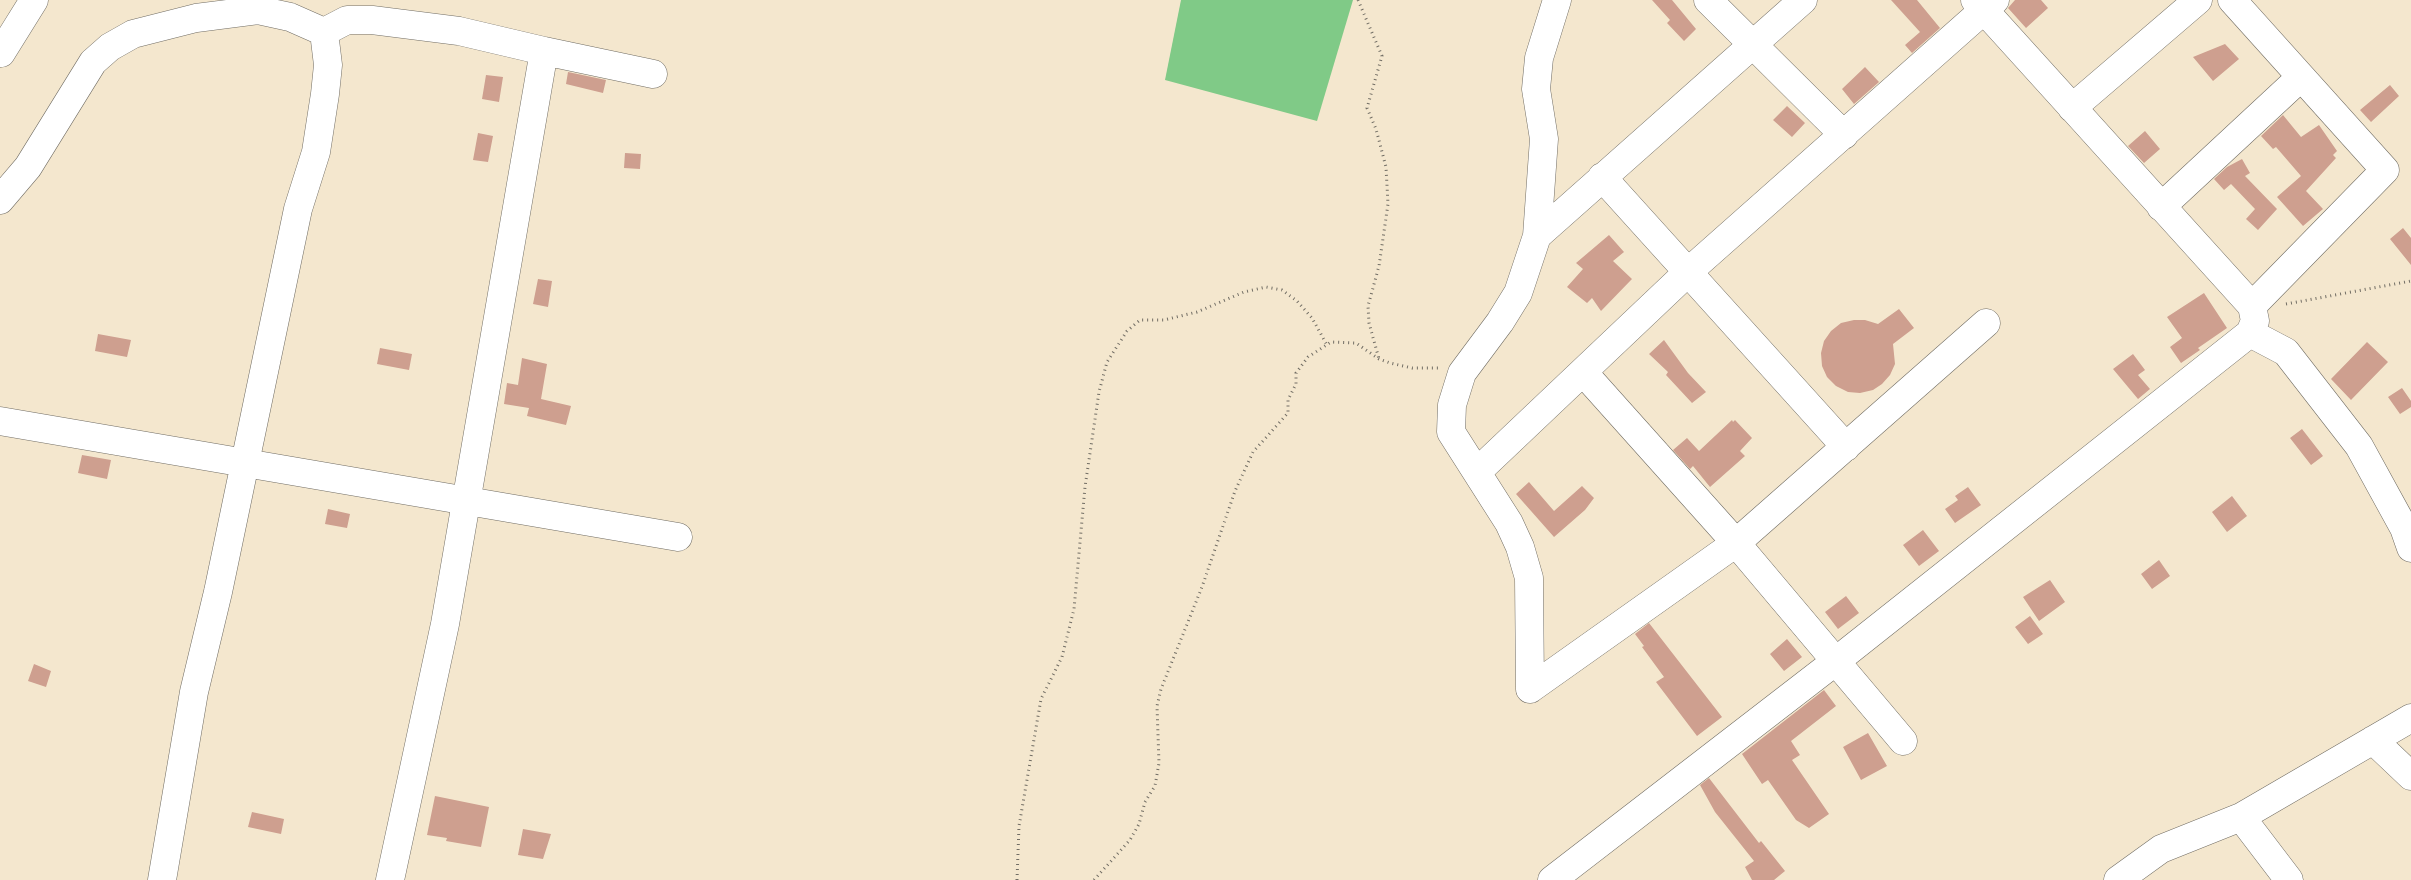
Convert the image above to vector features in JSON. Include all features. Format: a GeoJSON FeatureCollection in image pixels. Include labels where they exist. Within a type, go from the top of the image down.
{"type":"FeatureCollection","features":[{"type":"Feature","properties":{"kind":"street"},"geometry":{"type":"LineString","coordinates":[[1,53],[34,0]]}},
{"type":"Feature","properties":{"kind":"street"},"geometry":{"type":"LineString","coordinates":[[1557,0],[1539,58],[1536,89],[1544,139],[1537,236],[1518,293],[1500,322],[1462,373],[1452,405],[1452,432],[1509,523],[1520,546],[1529,578],[1530,689],[1736,543],[1986,323]]}},
{"type":"Feature","properties":{"kind":"street"},"geometry":{"type":"LineString","coordinates":[[1708,0],[1844,135]]}},
{"type":"Feature","properties":{"kind":"street"},"geometry":{"type":"LineString","coordinates":[[1537,236],[1803,0]]}},
{"type":"Feature","properties":{"kind":"street"},"geometry":{"type":"LineString","coordinates":[[2072,108],[2198,0]]}},
{"type":"Feature","properties":{"kind":"street"},"geometry":{"type":"LineString","coordinates":[[1552,880],[1836,661],[2251,316],[2385,170],[2232,0]]}},
{"type":"Feature","properties":{"kind":"street"},"geometry":{"type":"LineString","coordinates":[[1477,472],[1688,272],[1844,135],[1985,3],[2072,108],[2161,207],[2251,316],[2286,352],[2359,446],[2404,528],[2411,548]]}},
{"type":"Feature","properties":{"kind":"street"},"geometry":{"type":"LineString","coordinates":[[0,200],[28,167],[93,62],[110,47],[133,34],[196,18],[258,10],[290,17],[324,32]]}},
{"type":"Feature","properties":{"kind":"street"},"geometry":{"type":"LineString","coordinates":[[324,32],[347,20],[372,20],[459,31],[653,74]]}},
{"type":"Feature","properties":{"kind":"street"},"geometry":{"type":"LineString","coordinates":[[162,880],[194,692],[245,463],[298,209],[316,152],[326,94],[328,65],[324,32]]}},
{"type":"Feature","properties":{"kind":"street"},"geometry":{"type":"LineString","coordinates":[[390,880],[445,624],[544,51]]}},
{"type":"Feature","properties":{"kind":"street"},"geometry":{"type":"LineString","coordinates":[[2161,207],[2301,77]]}},
{"type":"Feature","properties":{"kind":"street"},"geometry":{"type":"LineString","coordinates":[[1602,177],[1846,447]]}},
{"type":"Feature","properties":{"kind":"street"},"geometry":{"type":"LineString","coordinates":[[1583,372],[1736,543],[1903,741]]}},
{"type":"Feature","properties":{"kind":"street"},"geometry":{"type":"LineString","coordinates":[[0,420],[678,537]]}},
{"type":"Feature","properties":{"kind":"street"},"geometry":{"type":"LineString","coordinates":[[2118,880],[2161,849],[2242,817],[2411,718]]}},
{"type":"Feature","properties":{"kind":"street"},"geometry":{"type":"LineString","coordinates":[[2373,740],[2411,776]]}},
{"type":"Feature","properties":{"kind":"street"},"geometry":{"type":"LineString","coordinates":[[2242,817],[2289,880]]}},
{"type":"Feature","properties":{"kind":"path"},"geometry":{"type":"LineString","coordinates":[[1358,0],[1382,56],[1367,108],[1376,129],[1386,167],[1388,194],[1381,256],[1368,306],[1369,323],[1379,360]]}},
{"type":"Feature","properties":{"kind":"path"},"geometry":{"type":"LineString","coordinates":[[2251,316],[2411,281]]}},
{"type":"Feature","properties":{"kind":"path"},"geometry":{"type":"LineString","coordinates":[[1018,880],[1019,826],[1041,698],[1062,657],[1074,609],[1085,487],[1099,392],[1106,362],[1127,331],[1140,320],[1164,320],[1197,312],[1244,292],[1266,287],[1282,290],[1297,301],[1312,318],[1327,345]]}},
{"type":"Feature","properties":{"kind":"path"},"geometry":{"type":"LineString","coordinates":[[1094,880],[1130,840],[1140,824],[1144,802],[1155,786],[1159,763],[1157,706],[1161,689],[1208,570],[1235,491],[1252,452],[1288,413],[1288,400],[1296,384],[1296,373],[1308,357],[1331,342],[1356,343],[1379,360],[1412,368],[1444,368],[1459,383]]}},
{"type":"Feature","properties":{"kind":"green space"},"geometry":{"type":"Polygon","coordinates":[[[1181,0],[1353,0],[1317,121],[1165,80],[1181,0]]]}},
{"type":"Feature","properties":{"kind":"building"},"geometry":{"type":"Polygon","coordinates":[[[1652,0],[1672,0],[1696,29],[1684,41],[1667,23],[1670,20],[1652,0]]]}},
{"type":"Feature","properties":{"kind":"building"},"geometry":{"type":"Polygon","coordinates":[[[1891,0],[1917,0],[1940,28],[1912,53],[1905,45],[1920,32],[1891,0]]]}},
{"type":"Feature","properties":{"kind":"building"},"geometry":{"type":"Polygon","coordinates":[[[2015,0],[2041,0],[2048,8],[2026,28],[2008,8],[2015,0]]]}},
{"type":"Feature","properties":{"kind":"building"},"geometry":{"type":"Polygon","coordinates":[[[2225,44],[2239,59],[2213,81],[2193,57],[2225,44]]]}},
{"type":"Feature","properties":{"kind":"building"},"geometry":{"type":"Polygon","coordinates":[[[1865,67],[1879,82],[1854,104],[1842,89],[1865,67]]]}},
{"type":"Feature","properties":{"kind":"building"},"geometry":{"type":"Polygon","coordinates":[[[568,72],[606,80],[603,93],[566,84],[568,72]]]}},
{"type":"Feature","properties":{"kind":"building"},"geometry":{"type":"Polygon","coordinates":[[[486,75],[503,77],[499,102],[482,99],[486,75]]]}},
{"type":"Feature","properties":{"kind":"building"},"geometry":{"type":"Polygon","coordinates":[[[2390,85],[2399,96],[2371,122],[2360,110],[2390,85]]]}},
{"type":"Feature","properties":{"kind":"building"},"geometry":{"type":"Polygon","coordinates":[[[1787,106],[1805,123],[1792,137],[1773,120],[1787,106]]]}},
{"type":"Feature","properties":{"kind":"building"},"geometry":{"type":"Polygon","coordinates":[[[2283,115],[2301,137],[2319,125],[2337,151],[2333,155],[2336,158],[2306,191],[2323,209],[2303,226],[2277,197],[2301,176],[2276,147],[2273,149],[2261,136],[2283,115]]]}},
{"type":"Feature","properties":{"kind":"building"},"geometry":{"type":"Polygon","coordinates":[[[2145,131],[2160,149],[2144,163],[2128,146],[2145,131]]]}},
{"type":"Feature","properties":{"kind":"building"},"geometry":{"type":"Polygon","coordinates":[[[478,133],[493,136],[488,162],[473,160],[478,133]]]}},
{"type":"Feature","properties":{"kind":"building"},"geometry":{"type":"Polygon","coordinates":[[[625,153],[641,154],[640,169],[624,168],[625,153]]]}},
{"type":"Feature","properties":{"kind":"building"},"geometry":{"type":"Polygon","coordinates":[[[2242,159],[2250,173],[2245,176],[2277,209],[2258,230],[2246,219],[2255,209],[2231,184],[2224,190],[2214,179],[2227,167],[2242,159]]]}},
{"type":"Feature","properties":{"kind":"building"},"geometry":{"type":"Polygon","coordinates":[[[2403,228],[2411,238],[2411,265],[2390,239],[2403,228]]]}},
{"type":"Feature","properties":{"kind":"building"},"geometry":{"type":"Polygon","coordinates":[[[1609,235],[1624,252],[1613,261],[1632,279],[1601,311],[1592,298],[1587,303],[1567,287],[1583,269],[1576,263],[1609,235]]]}},
{"type":"Feature","properties":{"kind":"building"},"geometry":{"type":"Polygon","coordinates":[[[538,279],[552,281],[548,307],[533,304],[538,279]]]}},
{"type":"Feature","properties":{"kind":"building"},"geometry":{"type":"Polygon","coordinates":[[[2204,293],[2227,328],[2198,348],[2200,350],[2181,363],[2170,347],[2182,338],[2167,317],[2204,293]]]}},
{"type":"Feature","properties":{"kind":"building"},"geometry":{"type":"Polygon","coordinates":[[[1899,309],[1914,328],[1893,344],[1895,364],[1890,375],[1873,390],[1860,393],[1848,392],[1836,386],[1827,377],[1822,366],[1821,353],[1824,341],[1831,331],[1841,323],[1854,320],[1865,320],[1878,324],[1899,309]]]}},
{"type":"Feature","properties":{"kind":"building"},"geometry":{"type":"Polygon","coordinates":[[[98,334],[131,340],[127,357],[95,351],[98,334]]]}},
{"type":"Feature","properties":{"kind":"building"},"geometry":{"type":"Polygon","coordinates":[[[1664,340],[1688,373],[1706,392],[1692,403],[1666,375],[1668,372],[1649,354],[1664,340]]]}},
{"type":"Feature","properties":{"kind":"building"},"geometry":{"type":"Polygon","coordinates":[[[2367,342],[2388,362],[2351,400],[2331,379],[2367,342]]]}},
{"type":"Feature","properties":{"kind":"building"},"geometry":{"type":"Polygon","coordinates":[[[380,348],[412,354],[409,370],[377,364],[380,348]]]}},
{"type":"Feature","properties":{"kind":"building"},"geometry":{"type":"Polygon","coordinates":[[[2133,354],[2145,370],[2138,375],[2150,389],[2138,399],[2113,369],[2133,354]]]}},
{"type":"Feature","properties":{"kind":"building"},"geometry":{"type":"Polygon","coordinates":[[[522,358],[547,364],[541,399],[571,406],[566,425],[527,416],[529,408],[504,404],[507,383],[518,385],[522,358]]]}},
{"type":"Feature","properties":{"kind":"building"},"geometry":{"type":"Polygon","coordinates":[[[2402,388],[2411,401],[2411,407],[2400,414],[2388,397],[2402,388]]]}},
{"type":"Feature","properties":{"kind":"building"},"geometry":{"type":"Polygon","coordinates":[[[1732,420],[1733,422],[1735,420],[1752,438],[1740,451],[1745,456],[1710,487],[1693,466],[1690,469],[1673,450],[1687,438],[1699,451],[1732,420]]]}},
{"type":"Feature","properties":{"kind":"building"},"geometry":{"type":"Polygon","coordinates":[[[2302,429],[2323,456],[2311,465],[2290,438],[2302,429]]]}},
{"type":"Feature","properties":{"kind":"building"},"geometry":{"type":"Polygon","coordinates":[[[82,455],[111,460],[107,479],[78,473],[82,455]]]}},
{"type":"Feature","properties":{"kind":"building"},"geometry":{"type":"Polygon","coordinates":[[[1529,482],[1554,511],[1582,486],[1594,498],[1585,510],[1554,537],[1516,494],[1529,482]]]}},
{"type":"Feature","properties":{"kind":"building"},"geometry":{"type":"Polygon","coordinates":[[[1968,487],[1981,505],[1955,523],[1945,509],[1958,500],[1955,496],[1968,487]]]}},
{"type":"Feature","properties":{"kind":"building"},"geometry":{"type":"Polygon","coordinates":[[[2232,496],[2247,516],[2227,532],[2212,512],[2232,496]]]}},
{"type":"Feature","properties":{"kind":"building"},"geometry":{"type":"Polygon","coordinates":[[[328,509],[350,514],[347,528],[325,524],[328,509]]]}},
{"type":"Feature","properties":{"kind":"building"},"geometry":{"type":"Polygon","coordinates":[[[1923,530],[1939,551],[1919,566],[1903,545],[1923,530]]]}},
{"type":"Feature","properties":{"kind":"building"},"geometry":{"type":"Polygon","coordinates":[[[2159,560],[2170,576],[2152,589],[2141,574],[2159,560]]]}},
{"type":"Feature","properties":{"kind":"building"},"geometry":{"type":"Polygon","coordinates":[[[2050,580],[2065,602],[2039,621],[2023,597],[2050,580]]]}},
{"type":"Feature","properties":{"kind":"building"},"geometry":{"type":"Polygon","coordinates":[[[1846,596],[1859,613],[1838,629],[1825,612],[1846,596]]]}},
{"type":"Feature","properties":{"kind":"building"},"geometry":{"type":"Polygon","coordinates":[[[2030,616],[2043,634],[2028,644],[2015,627],[2030,616]]]}},
{"type":"Feature","properties":{"kind":"building"},"geometry":{"type":"Polygon","coordinates":[[[1649,623],[1722,717],[1697,736],[1656,682],[1664,677],[1635,634],[1649,623]]]}},
{"type":"Feature","properties":{"kind":"building"},"geometry":{"type":"Polygon","coordinates":[[[1787,639],[1802,657],[1784,671],[1770,654],[1787,639]]]}},
{"type":"Feature","properties":{"kind":"building"},"geometry":{"type":"Polygon","coordinates":[[[34,664],[51,671],[46,687],[28,681],[34,664]]]}},
{"type":"Feature","properties":{"kind":"building"},"geometry":{"type":"Polygon","coordinates":[[[1824,690],[1836,706],[1791,741],[1800,755],[1792,760],[1829,814],[1809,828],[1796,820],[1768,780],[1762,784],[1742,754],[1824,690]]]}},
{"type":"Feature","properties":{"kind":"building"},"geometry":{"type":"Polygon","coordinates":[[[1868,733],[1887,766],[1861,780],[1843,747],[1868,733]]]}},
{"type":"Feature","properties":{"kind":"building"},"geometry":{"type":"Polygon","coordinates":[[[1709,778],[1759,843],[1761,841],[1785,871],[1774,880],[1752,880],[1745,867],[1754,861],[1715,812],[1700,785],[1709,778]]]}},
{"type":"Feature","properties":{"kind":"building"},"geometry":{"type":"Polygon","coordinates":[[[435,796],[489,807],[481,847],[446,841],[447,838],[427,835],[435,796]]]}},
{"type":"Feature","properties":{"kind":"building"},"geometry":{"type":"Polygon","coordinates":[[[252,812],[284,819],[281,834],[248,827],[252,812]]]}},
{"type":"Feature","properties":{"kind":"building"},"geometry":{"type":"Polygon","coordinates":[[[523,829],[551,834],[543,859],[518,855],[523,829]]]}}]}
